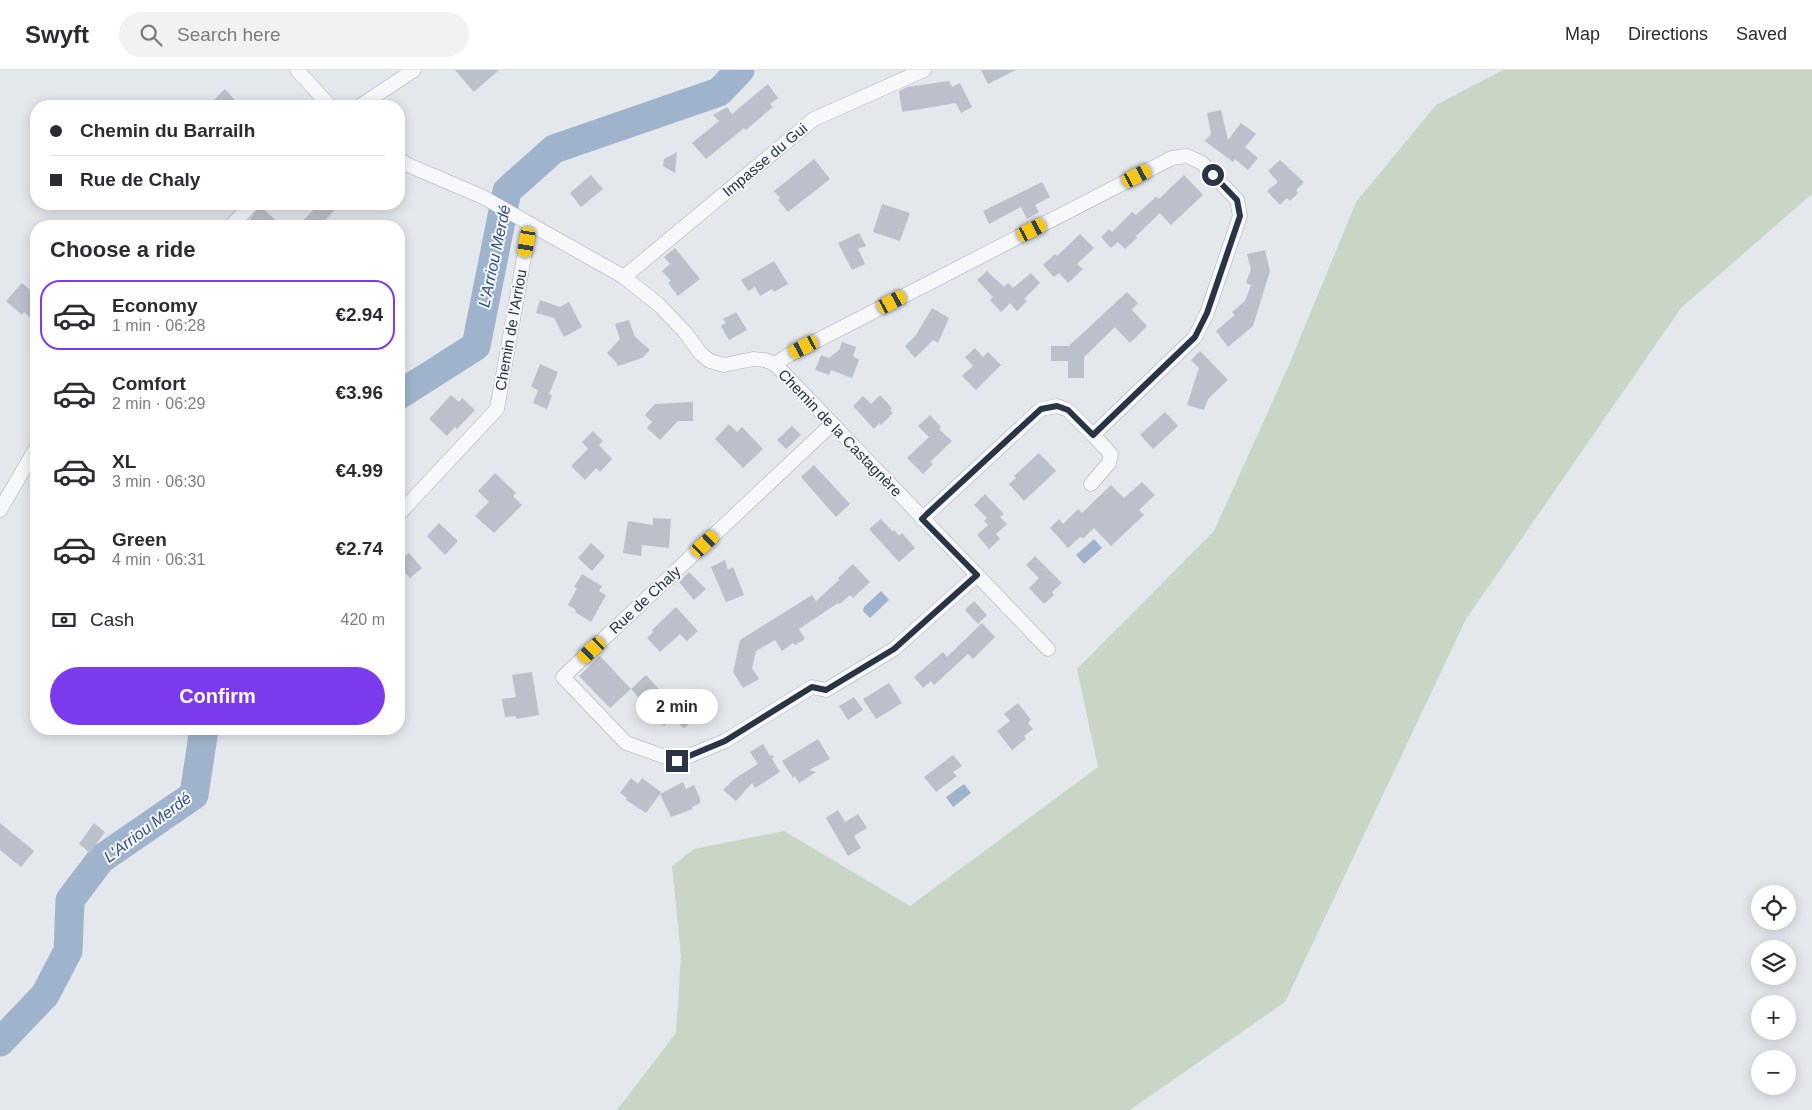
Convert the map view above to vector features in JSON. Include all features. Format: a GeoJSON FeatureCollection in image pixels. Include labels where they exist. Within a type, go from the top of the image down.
{"type":"FeatureCollection","features":[{"type":"Feature","properties":{"kind":"street"},"geometry":{"type":"LineString","coordinates":[[297,70],[324,100]]}},
{"type":"Feature","properties":{"kind":"street"},"geometry":{"type":"LineString","coordinates":[[369,100],[414,70]]}},
{"type":"Feature","properties":{"kind":"street","name":"Impasse du Gui"},"geometry":{"type":"LineString","coordinates":[[624,277],[814,119],[924,70]]}},
{"type":"Feature","properties":{"kind":"street"},"geometry":{"type":"LineString","coordinates":[[775,364],[787,356],[1172,158],[1187,156],[1202,163],[1237,200],[1240,216],[1207,313],[1195,337],[1093,435]]}},
{"type":"Feature","properties":{"kind":"street"},"geometry":{"type":"LineString","coordinates":[[405,163],[483,197],[527,222]]}},
{"type":"Feature","properties":{"kind":"street"},"geometry":{"type":"LineString","coordinates":[[237,220],[246,210]]}},
{"type":"Feature","properties":{"kind":"street","name":"Chemin de la Castagnère"},"geometry":{"type":"LineString","coordinates":[[527,222],[624,277],[659,305],[684,331],[701,354],[710,361],[724,364],[753,359],[765,360],[775,364],[1048,649]]}},
{"type":"Feature","properties":{"kind":"street","name":"Chemin de l'Arriou"},"geometry":{"type":"LineString","coordinates":[[405,508],[497,409],[527,222]]}},
{"type":"Feature","properties":{"kind":"street"},"geometry":{"type":"LineString","coordinates":[[922,519],[1041,409],[1057,406],[1068,410],[1111,454],[1109,463],[1090,484]]}},
{"type":"Feature","properties":{"kind":"street","name":"Rue de Chaly"},"geometry":{"type":"LineString","coordinates":[[832,424],[563,677],[619,736],[626,743],[677,761],[725,741],[812,687],[826,690],[894,649],[977,575]]}},
{"type":"Feature","properties":{"kind":"street"},"geometry":{"type":"LineString","coordinates":[[0,510],[30,458]]}},
{"type":"Feature","properties":{"kind":"green space"},"geometry":{"type":"Polygon","coordinates":[[[1503,70],[1812,70],[1812,194],[1681,308],[1466,619],[1285,1002],[1130,1110],[617,1110],[676,1033],[681,956],[672,866],[694,849],[784,831],[910,906],[1098,767],[1077,669],[1214,531],[1289,365],[1356,202],[1436,105],[1503,70]]]}},
{"type":"Feature","properties":{"kind":"water"},"geometry":{"type":"Polygon","coordinates":[[[1094,539],[1102,548],[1084,564],[1076,555],[1094,539]]]}},
{"type":"Feature","properties":{"kind":"water"},"geometry":{"type":"Polygon","coordinates":[[[881,591],[889,600],[870,618],[863,611],[864,607],[881,591]]]}},
{"type":"Feature","properties":{"kind":"water"},"geometry":{"type":"Polygon","coordinates":[[[964,784],[971,793],[953,807],[946,797],[964,784]]]}},
{"type":"Feature","properties":{"kind":"building"},"geometry":{"type":"Polygon","coordinates":[[[455,70],[499,70],[474,92],[455,70]]]}},
{"type":"Feature","properties":{"kind":"building"},"geometry":{"type":"Polygon","coordinates":[[[981,70],[1016,70],[988,84],[981,70]]]}},
{"type":"Feature","properties":{"kind":"building"},"geometry":{"type":"Polygon","coordinates":[[[949,81],[952,87],[960,83],[972,107],[961,113],[956,103],[902,112],[899,91],[907,87],[949,81]]]}},
{"type":"Feature","properties":{"kind":"building"},"geometry":{"type":"Polygon","coordinates":[[[768,84],[778,98],[770,104],[773,107],[746,130],[744,128],[706,159],[692,143],[719,121],[713,115],[727,107],[732,114],[768,84]]]}},
{"type":"Feature","properties":{"kind":"building"},"geometry":{"type":"Polygon","coordinates":[[[225,89],[235,100],[214,100],[225,89]]]}},
{"type":"Feature","properties":{"kind":"building"},"geometry":{"type":"Polygon","coordinates":[[[1221,110],[1228,140],[1241,123],[1256,134],[1245,147],[1258,158],[1248,170],[1235,159],[1233,162],[1205,141],[1211,134],[1207,113],[1221,110]]]}},
{"type":"Feature","properties":{"kind":"building"},"geometry":{"type":"Polygon","coordinates":[[[677,152],[675,173],[663,166],[664,159],[677,152]]]}},
{"type":"Feature","properties":{"kind":"building"},"geometry":{"type":"Polygon","coordinates":[[[814,159],[830,179],[788,212],[778,200],[780,198],[774,191],[814,159]]]}},
{"type":"Feature","properties":{"kind":"building"},"geometry":{"type":"Polygon","coordinates":[[[1280,160],[1304,182],[1296,190],[1298,193],[1290,201],[1287,198],[1280,205],[1267,191],[1278,182],[1268,171],[1280,160]]]}},
{"type":"Feature","properties":{"kind":"building"},"geometry":{"type":"Polygon","coordinates":[[[591,175],[603,189],[581,207],[570,193],[591,175]]]}},
{"type":"Feature","properties":{"kind":"building"},"geometry":{"type":"Polygon","coordinates":[[[1184,175],[1203,195],[1171,225],[1160,213],[1125,249],[1118,242],[1111,248],[1101,237],[1109,229],[1112,232],[1132,212],[1136,215],[1156,197],[1159,199],[1184,175]]]}},
{"type":"Feature","properties":{"kind":"building"},"geometry":{"type":"Polygon","coordinates":[[[1042,182],[1050,197],[1035,205],[1039,212],[1027,219],[1021,207],[989,224],[983,211],[1042,182]]]}},
{"type":"Feature","properties":{"kind":"building"},"geometry":{"type":"Polygon","coordinates":[[[882,204],[910,213],[900,241],[873,232],[882,204]]]}},
{"type":"Feature","properties":{"kind":"building"},"geometry":{"type":"Polygon","coordinates":[[[257,210],[264,210],[275,220],[251,220],[257,210]]]}},
{"type":"Feature","properties":{"kind":"building"},"geometry":{"type":"Polygon","coordinates":[[[313,210],[335,210],[325,220],[304,220],[313,210]]]}},
{"type":"Feature","properties":{"kind":"building"},"geometry":{"type":"Polygon","coordinates":[[[859,233],[866,246],[858,249],[865,264],[852,270],[838,243],[859,233]]]}},
{"type":"Feature","properties":{"kind":"building"},"geometry":{"type":"Polygon","coordinates":[[[1080,234],[1094,248],[1077,264],[1083,269],[1068,283],[1059,273],[1054,277],[1043,265],[1055,254],[1057,256],[1080,234]]]}},
{"type":"Feature","properties":{"kind":"building"},"geometry":{"type":"Polygon","coordinates":[[[675,248],[700,279],[678,296],[668,283],[671,281],[662,271],[670,264],[664,257],[675,248]]]}},
{"type":"Feature","properties":{"kind":"building"},"geometry":{"type":"Polygon","coordinates":[[[1265,250],[1270,271],[1253,326],[1228,347],[1216,331],[1235,315],[1232,312],[1245,301],[1251,285],[1246,283],[1251,269],[1247,254],[1265,250]]]}},
{"type":"Feature","properties":{"kind":"building"},"geometry":{"type":"Polygon","coordinates":[[[774,261],[788,284],[774,292],[772,289],[760,296],[755,287],[748,291],[741,280],[774,261]]]}},
{"type":"Feature","properties":{"kind":"building"},"geometry":{"type":"Polygon","coordinates":[[[987,271],[1004,287],[1008,283],[1013,288],[1031,273],[1040,283],[1024,299],[1027,301],[1017,311],[1010,303],[1001,312],[990,300],[993,297],[977,280],[987,271]]]}},
{"type":"Feature","properties":{"kind":"building"},"geometry":{"type":"Polygon","coordinates":[[[22,283],[30,290],[30,318],[24,312],[22,315],[6,301],[22,283]]]}},
{"type":"Feature","properties":{"kind":"building"},"geometry":{"type":"Polygon","coordinates":[[[1127,292],[1138,303],[1132,310],[1147,326],[1130,343],[1115,327],[1084,357],[1084,378],[1068,378],[1068,361],[1051,361],[1051,346],[1069,346],[1127,292]]]}},
{"type":"Feature","properties":{"kind":"building"},"geometry":{"type":"Polygon","coordinates":[[[540,300],[560,307],[569,302],[582,327],[564,337],[554,318],[536,313],[540,300]]]}},
{"type":"Feature","properties":{"kind":"building"},"geometry":{"type":"Polygon","coordinates":[[[932,308],[949,318],[938,343],[933,340],[915,358],[905,346],[916,335],[932,308]]]}},
{"type":"Feature","properties":{"kind":"building"},"geometry":{"type":"Polygon","coordinates":[[[736,312],[747,330],[729,340],[721,326],[726,323],[723,319],[736,312]]]}},
{"type":"Feature","properties":{"kind":"building"},"geometry":{"type":"Polygon","coordinates":[[[629,320],[635,337],[650,350],[642,358],[618,366],[607,353],[620,339],[615,324],[629,320]]]}},
{"type":"Feature","properties":{"kind":"building"},"geometry":{"type":"Polygon","coordinates":[[[842,342],[856,347],[853,356],[859,360],[852,378],[831,370],[829,375],[815,370],[821,355],[829,358],[839,350],[842,342]]]}},
{"type":"Feature","properties":{"kind":"building"},"geometry":{"type":"Polygon","coordinates":[[[975,348],[983,357],[988,352],[1001,365],[976,390],[962,376],[973,366],[965,357],[975,348]]]}},
{"type":"Feature","properties":{"kind":"building"},"geometry":{"type":"Polygon","coordinates":[[[1200,351],[1228,380],[1208,399],[1204,410],[1187,405],[1199,368],[1191,360],[1200,351]]]}},
{"type":"Feature","properties":{"kind":"building"},"geometry":{"type":"Polygon","coordinates":[[[540,364],[558,372],[549,394],[552,395],[547,409],[533,403],[538,390],[531,387],[540,364]]]}},
{"type":"Feature","properties":{"kind":"building"},"geometry":{"type":"Polygon","coordinates":[[[451,395],[459,402],[462,398],[475,410],[457,429],[455,427],[447,436],[429,419],[451,395]]]}},
{"type":"Feature","properties":{"kind":"building"},"geometry":{"type":"Polygon","coordinates":[[[880,395],[892,408],[890,410],[893,413],[874,429],[853,406],[863,396],[871,404],[880,395]]]}},
{"type":"Feature","properties":{"kind":"building"},"geometry":{"type":"Polygon","coordinates":[[[693,402],[693,421],[678,421],[660,440],[647,428],[652,422],[645,415],[655,404],[693,402]]]}},
{"type":"Feature","properties":{"kind":"building"},"geometry":{"type":"Polygon","coordinates":[[[1165,412],[1178,426],[1153,449],[1140,435],[1165,412]]]}},
{"type":"Feature","properties":{"kind":"building"},"geometry":{"type":"Polygon","coordinates":[[[930,415],[941,427],[939,429],[952,441],[930,462],[933,464],[923,474],[907,458],[929,437],[918,426],[930,415]]]}},
{"type":"Feature","properties":{"kind":"building"},"geometry":{"type":"Polygon","coordinates":[[[729,424],[737,432],[742,427],[763,449],[743,468],[715,439],[729,424]]]}},
{"type":"Feature","properties":{"kind":"building"},"geometry":{"type":"Polygon","coordinates":[[[792,426],[801,435],[786,449],[777,440],[792,426]]]}},
{"type":"Feature","properties":{"kind":"building"},"geometry":{"type":"Polygon","coordinates":[[[593,431],[603,441],[599,445],[612,459],[600,472],[596,468],[585,480],[571,466],[588,449],[582,442],[593,431]]]}},
{"type":"Feature","properties":{"kind":"building"},"geometry":{"type":"Polygon","coordinates":[[[1039,453],[1056,471],[1024,501],[1009,484],[1016,478],[1014,476],[1039,453]]]}},
{"type":"Feature","properties":{"kind":"building"},"geometry":{"type":"Polygon","coordinates":[[[814,465],[850,504],[836,517],[801,477],[814,465]]]}},
{"type":"Feature","properties":{"kind":"building"},"geometry":{"type":"Polygon","coordinates":[[[495,473],[516,493],[513,496],[522,505],[494,533],[475,516],[489,502],[478,491],[495,473]]]}},
{"type":"Feature","properties":{"kind":"building"},"geometry":{"type":"Polygon","coordinates":[[[1142,482],[1155,495],[1139,510],[1144,515],[1111,546],[1094,528],[1084,538],[1080,537],[1068,548],[1050,528],[1059,519],[1063,524],[1078,509],[1082,513],[1111,485],[1124,498],[1142,482]]]}},
{"type":"Feature","properties":{"kind":"building"},"geometry":{"type":"Polygon","coordinates":[[[985,494],[1004,514],[1000,517],[1007,524],[996,534],[1000,539],[989,549],[977,535],[988,525],[984,521],[987,518],[974,505],[985,494]]]}},
{"type":"Feature","properties":{"kind":"building"},"geometry":{"type":"Polygon","coordinates":[[[653,518],[671,519],[669,548],[642,545],[641,556],[623,553],[628,521],[653,525],[653,518]]]}},
{"type":"Feature","properties":{"kind":"building"},"geometry":{"type":"Polygon","coordinates":[[[881,519],[899,536],[902,533],[915,548],[899,562],[869,529],[881,519]]]}},
{"type":"Feature","properties":{"kind":"building"},"geometry":{"type":"Polygon","coordinates":[[[439,523],[458,541],[445,555],[427,536],[439,523]]]}},
{"type":"Feature","properties":{"kind":"building"},"geometry":{"type":"Polygon","coordinates":[[[591,543],[605,556],[592,571],[578,558],[591,543]]]}},
{"type":"Feature","properties":{"kind":"building"},"geometry":{"type":"Polygon","coordinates":[[[409,553],[422,568],[410,578],[405,573],[405,557],[409,553]]]}},
{"type":"Feature","properties":{"kind":"building"},"geometry":{"type":"Polygon","coordinates":[[[1035,556],[1062,583],[1052,592],[1054,595],[1044,604],[1029,588],[1039,578],[1026,565],[1035,556]]]}},
{"type":"Feature","properties":{"kind":"building"},"geometry":{"type":"Polygon","coordinates":[[[725,560],[728,570],[733,567],[744,595],[726,602],[711,567],[725,560]]]}},
{"type":"Feature","properties":{"kind":"building"},"geometry":{"type":"Polygon","coordinates":[[[853,564],[870,582],[853,598],[850,595],[840,604],[838,603],[799,629],[805,639],[795,645],[793,643],[782,651],[775,640],[756,651],[752,668],[759,679],[743,688],[733,672],[740,640],[812,595],[816,601],[853,564]]]}},
{"type":"Feature","properties":{"kind":"building"},"geometry":{"type":"Polygon","coordinates":[[[689,572],[706,589],[694,600],[679,582],[689,572]]]}},
{"type":"Feature","properties":{"kind":"building"},"geometry":{"type":"Polygon","coordinates":[[[582,574],[602,586],[599,591],[606,595],[591,622],[568,605],[577,588],[574,587],[582,574]]]}},
{"type":"Feature","properties":{"kind":"building"},"geometry":{"type":"Polygon","coordinates":[[[974,601],[987,615],[978,624],[965,610],[974,601]]]}},
{"type":"Feature","properties":{"kind":"building"},"geometry":{"type":"Polygon","coordinates":[[[676,607],[698,631],[687,641],[680,634],[660,652],[647,638],[653,632],[652,630],[676,607]]]}},
{"type":"Feature","properties":{"kind":"building"},"geometry":{"type":"Polygon","coordinates":[[[982,623],[995,637],[973,659],[968,654],[934,685],[931,681],[923,688],[914,677],[943,652],[947,657],[982,623]]]}},
{"type":"Feature","properties":{"kind":"building"},"geometry":{"type":"Polygon","coordinates":[[[600,656],[631,689],[610,708],[579,676],[600,656]]]}},
{"type":"Feature","properties":{"kind":"building"},"geometry":{"type":"Polygon","coordinates":[[[532,672],[539,715],[516,719],[516,716],[505,717],[502,699],[516,697],[512,675],[532,672]]]}},
{"type":"Feature","properties":{"kind":"building"},"geometry":{"type":"Polygon","coordinates":[[[646,675],[675,707],[692,692],[706,709],[684,728],[672,718],[664,726],[631,689],[646,675]]]}},
{"type":"Feature","properties":{"kind":"building"},"geometry":{"type":"Polygon","coordinates":[[[889,683],[902,703],[876,719],[863,699],[889,683]]]}},
{"type":"Feature","properties":{"kind":"building"},"geometry":{"type":"Polygon","coordinates":[[[854,697],[863,710],[848,720],[839,706],[854,697]]]}},
{"type":"Feature","properties":{"kind":"building"},"geometry":{"type":"Polygon","coordinates":[[[1018,703],[1031,720],[1028,723],[1033,729],[1024,736],[1026,739],[1012,750],[997,731],[1010,721],[1004,714],[1018,703]]]}},
{"type":"Feature","properties":{"kind":"building"},"geometry":{"type":"Polygon","coordinates":[[[818,739],[830,759],[809,770],[816,772],[799,783],[795,776],[793,778],[782,761],[818,739]]]}},
{"type":"Feature","properties":{"kind":"building"},"geometry":{"type":"Polygon","coordinates":[[[763,744],[770,756],[774,757],[772,759],[780,772],[755,788],[752,783],[736,801],[723,790],[734,779],[758,764],[750,752],[763,744]]]}},
{"type":"Feature","properties":{"kind":"building"},"geometry":{"type":"Polygon","coordinates":[[[953,755],[962,766],[953,772],[957,776],[936,792],[924,777],[953,755]]]}},
{"type":"Feature","properties":{"kind":"building"},"geometry":{"type":"Polygon","coordinates":[[[631,778],[638,784],[642,778],[661,792],[646,813],[626,800],[627,798],[620,793],[631,778]]]}},
{"type":"Feature","properties":{"kind":"building"},"geometry":{"type":"Polygon","coordinates":[[[683,782],[686,789],[694,785],[700,798],[700,803],[692,807],[693,809],[671,817],[660,794],[683,782]]]}},
{"type":"Feature","properties":{"kind":"building"},"geometry":{"type":"Polygon","coordinates":[[[838,810],[845,822],[858,814],[867,828],[854,836],[861,848],[848,856],[826,818],[838,810]]]}},
{"type":"Feature","properties":{"kind":"building"},"geometry":{"type":"Polygon","coordinates":[[[0,823],[34,851],[21,867],[0,850],[0,823]]]}},
{"type":"Feature","properties":{"kind":"building"},"geometry":{"type":"Polygon","coordinates":[[[94,823],[105,832],[90,853],[79,844],[94,823]]]}},
{"type":"Feature","properties":{"kind":"waterway","name":"L'Arriou Merdé"},"geometry":{"type":"LineString","coordinates":[[405,391],[476,346],[507,191],[554,149],[719,92],[740,70]]}},
{"type":"Feature","properties":{"kind":"waterway","name":"L'Arriou Merdé"},"geometry":{"type":"LineString","coordinates":[[0,1042],[45,995],[68,951],[70,900],[101,859],[194,795],[203,735]]}},
{"type":"Feature","properties":{"kind":"route"},"geometry":{"type":"LineString","coordinates":[[677,761],[725,741],[812,687],[826,690],[894,649],[977,575],[922,519],[1041,409],[1057,406],[1068,410],[1093,435],[1195,337],[1207,313],[1240,216],[1237,200],[1213,175]]}}]}
